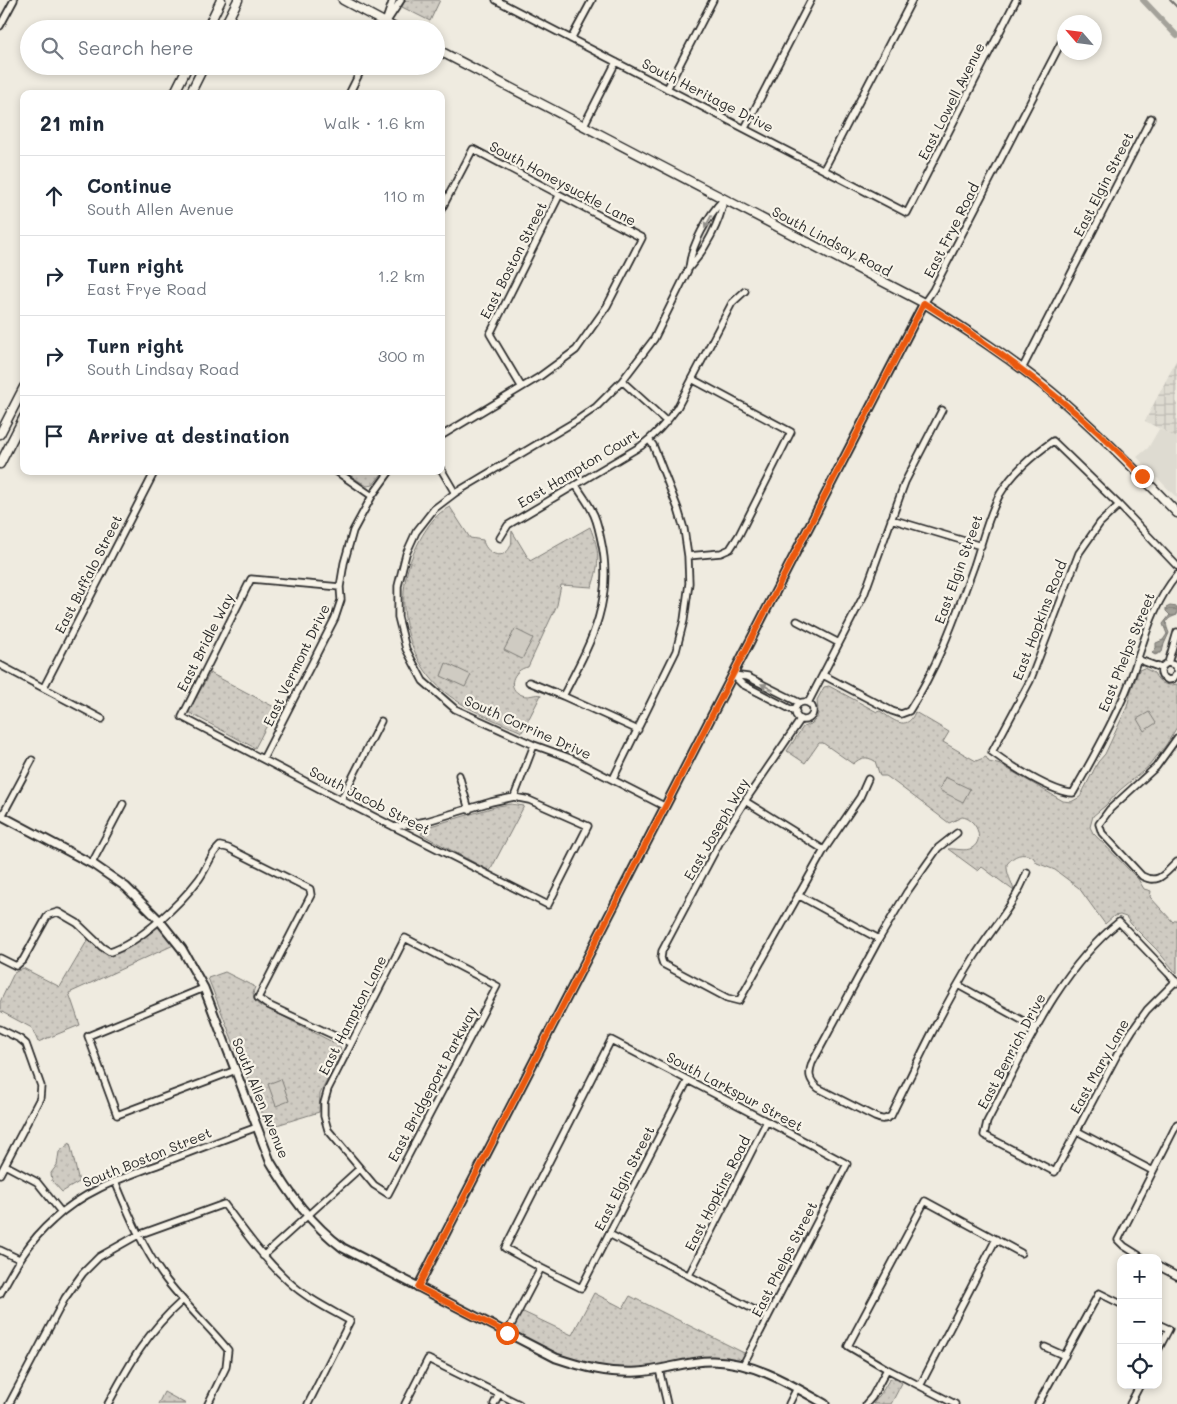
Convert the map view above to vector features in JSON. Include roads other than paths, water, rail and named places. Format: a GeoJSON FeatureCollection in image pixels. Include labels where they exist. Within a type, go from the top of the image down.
{"type":"FeatureCollection","features":[{"type":"Feature","properties":{"kind":"main road"},"geometry":{"type":"LineString","coordinates":[[211,20],[221,0]]}},
{"type":"Feature","properties":{"kind":"main road"},"geometry":{"type":"LineString","coordinates":[[228,20],[238,0]]}},
{"type":"Feature","properties":{"kind":"main road"},"geometry":{"type":"LineString","coordinates":[[343,0],[375,20]]}},
{"type":"Feature","properties":{"kind":"main road","name":"South Lindsay Road"},"geometry":{"type":"LineString","coordinates":[[445,54],[924,303],[1022,369],[1065,404],[1105,439],[1177,513]]}},
{"type":"Feature","properties":{"kind":"main road"},"geometry":{"type":"LineString","coordinates":[[176,90],[184,75]]}},
{"type":"Feature","properties":{"kind":"main road"},"geometry":{"type":"LineString","coordinates":[[192,90],[200,75]]}},
{"type":"Feature","properties":{"kind":"main road"},"geometry":{"type":"LineString","coordinates":[[0,434],[20,395]]}},
{"type":"Feature","properties":{"kind":"main road"},"geometry":{"type":"LineString","coordinates":[[0,464],[20,425]]}},
{"type":"Feature","properties":{"kind":"street"},"geometry":{"type":"LineString","coordinates":[[0,26],[14,0]]}},
{"type":"Feature","properties":{"kind":"street"},"geometry":{"type":"LineString","coordinates":[[386,20],[393,0]]}},
{"type":"Feature","properties":{"kind":"street"},"geometry":{"type":"LineString","coordinates":[[388,20],[401,0]]}},
{"type":"Feature","properties":{"kind":"street","name":"South Heritage Drive"},"geometry":{"type":"LineString","coordinates":[[496,0],[908,213]]}},
{"type":"Feature","properties":{"kind":"street"},"geometry":{"type":"LineString","coordinates":[[572,38],[592,0]]}},
{"type":"Feature","properties":{"kind":"street"},"geometry":{"type":"LineString","coordinates":[[667,89],[714,0]]}},
{"type":"Feature","properties":{"kind":"street"},"geometry":{"type":"LineString","coordinates":[[745,128],[811,0]]}},
{"type":"Feature","properties":{"kind":"street"},"geometry":{"type":"LineString","coordinates":[[824,169],[912,0]]}},
{"type":"Feature","properties":{"kind":"street","name":"East Lowell Avenue"},"geometry":{"type":"LineString","coordinates":[[908,213],[1016,0]]}},
{"type":"Feature","properties":{"kind":"street","name":"East Frye Road"},"geometry":{"type":"LineString","coordinates":[[418,1287],[664,806],[1057,51]]}},
{"type":"Feature","properties":{"kind":"street"},"geometry":{"type":"LineString","coordinates":[[584,125],[616,62]]}},
{"type":"Feature","properties":{"kind":"street"},"geometry":{"type":"LineString","coordinates":[[351,90],[358,75]]}},
{"type":"Feature","properties":{"kind":"street","name":"East Elgin Street"},"geometry":{"type":"LineString","coordinates":[[1022,369],[1151,118]]}},
{"type":"Feature","properties":{"kind":"street","name":"South Honeysuckle Lane"},"geometry":{"type":"LineString","coordinates":[[445,202],[473,149],[559,196],[642,238],[607,306],[576,350],[521,386]]}},
{"type":"Feature","properties":{"kind":"street","name":"East Boston Street"},"geometry":{"type":"LineString","coordinates":[[521,386],[490,334],[559,196]]}},
{"type":"Feature","properties":{"kind":"street","name":"South Corrine Drive"},"geometry":{"type":"LineString","coordinates":[[664,806],[570,758],[534,745],[455,709],[423,681],[406,649],[398,617],[398,586],[406,554],[416,532],[434,509],[455,493],[576,421],[596,407],[622,382],[654,339],[689,268],[690,255],[694,247],[714,209],[724,199]]}},
{"type":"Feature","properties":{"kind":"street","name":"East Hampton Court"},"geometry":{"type":"LineString","coordinates":[[500,538],[508,524],[641,446],[667,422],[677,408],[732,304],[745,291]]}},
{"type":"Feature","properties":{"kind":"street"},"geometry":{"type":"LineString","coordinates":[[688,556],[721,553],[730,548],[739,535],[791,432],[692,379]]}},
{"type":"Feature","properties":{"kind":"street"},"geometry":{"type":"LineString","coordinates":[[622,382],[667,422]]}},
{"type":"Feature","properties":{"kind":"street"},"geometry":{"type":"LineString","coordinates":[[445,434],[521,386]]}},
{"type":"Feature","properties":{"kind":"street","name":"East Joseph Way"},"geometry":{"type":"LineString","coordinates":[[798,895],[739,1001],[727,998],[663,964],[661,958],[662,951],[717,847],[745,800],[801,718],[808,719],[812,713],[812,706],[808,703],[864,595],[905,482],[942,410]]}},
{"type":"Feature","properties":{"kind":"street"},"geometry":{"type":"LineString","coordinates":[[613,779],[676,652],[684,620],[689,583],[684,529],[653,445],[649,440]]}},
{"type":"Feature","properties":{"kind":"street","name":"East Elgin Street"},"geometry":{"type":"LineString","coordinates":[[823,675],[901,714],[909,712],[944,643],[1000,495],[1011,478],[1028,460],[1053,441],[1119,505]]}},
{"type":"Feature","properties":{"kind":"street","name":"East Buffalo Street"},"geometry":{"type":"LineString","coordinates":[[44,687],[153,475]]}},
{"type":"Feature","properties":{"kind":"street"},"geometry":{"type":"LineString","coordinates":[[342,475],[372,496]]}},
{"type":"Feature","properties":{"kind":"street","name":"East Vermont Drive"},"geometry":{"type":"LineString","coordinates":[[263,759],[336,618],[341,600],[340,587],[344,563],[353,531],[372,496],[387,475]]}},
{"type":"Feature","properties":{"kind":"street"},"geometry":{"type":"LineString","coordinates":[[444,475],[455,493]]}},
{"type":"Feature","properties":{"kind":"street"},"geometry":{"type":"LineString","coordinates":[[563,696],[592,639],[601,613],[606,586],[605,557],[601,537],[593,512],[576,485]]}},
{"type":"Feature","properties":{"kind":"street"},"geometry":{"type":"LineString","coordinates":[[1119,505],[1177,566]]}},
{"type":"Feature","properties":{"kind":"street","name":"East Hopkins Road"},"geometry":{"type":"LineString","coordinates":[[1073,793],[1059,791],[1004,761],[992,752],[1030,682],[1079,553],[1100,523],[1119,505]]}},
{"type":"Feature","properties":{"kind":"street"},"geometry":{"type":"LineString","coordinates":[[891,519],[981,546]]}},
{"type":"Feature","properties":{"kind":"street","name":"East Phelps Street"},"geometry":{"type":"LineString","coordinates":[[1073,793],[1116,712],[1138,659],[1156,607],[1165,590],[1177,575]]}},
{"type":"Feature","properties":{"kind":"street","name":"East Bridle Way"},"geometry":{"type":"LineString","coordinates":[[182,717],[251,579],[340,587]]}},
{"type":"Feature","properties":{"kind":"street"},"geometry":{"type":"LineString","coordinates":[[797,620],[839,643]]}},
{"type":"Feature","properties":{"kind":"street"},"geometry":{"type":"LineString","coordinates":[[1161,668],[1168,663],[1177,632]]}},
{"type":"Feature","properties":{"kind":"street"},"geometry":{"type":"LineString","coordinates":[[1138,659],[1161,668]]}},
{"type":"Feature","properties":{"kind":"street"},"geometry":{"type":"LineString","coordinates":[[1168,663],[1177,666]]}},
{"type":"Feature","properties":{"kind":"street"},"geometry":{"type":"LineString","coordinates":[[0,665],[102,718]]}},
{"type":"Feature","properties":{"kind":"street"},"geometry":{"type":"LineString","coordinates":[[1161,668],[1162,676],[1165,679],[1173,679],[1177,674]]}},
{"type":"Feature","properties":{"kind":"street"},"geometry":{"type":"LineString","coordinates":[[733,675],[748,677],[800,703],[808,703]]}},
{"type":"Feature","properties":{"kind":"street"},"geometry":{"type":"LineString","coordinates":[[733,675],[742,684],[796,712],[801,718]]}},
{"type":"Feature","properties":{"kind":"street"},"geometry":{"type":"LineString","coordinates":[[529,682],[638,730]]}},
{"type":"Feature","properties":{"kind":"street"},"geometry":{"type":"LineString","coordinates":[[796,712],[800,703]]}},
{"type":"Feature","properties":{"kind":"street","name":"South Jacob Street"},"geometry":{"type":"LineString","coordinates":[[182,717],[548,905],[588,826],[529,800],[514,797]]}},
{"type":"Feature","properties":{"kind":"street"},"geometry":{"type":"LineString","coordinates":[[341,800],[381,721]]}},
{"type":"Feature","properties":{"kind":"street"},"geometry":{"type":"LineString","coordinates":[[1177,738],[1156,767],[1110,809],[1099,824],[1102,833],[1142,876],[1149,880],[1156,880],[1161,877],[1177,862]]}},
{"type":"Feature","properties":{"kind":"street"},"geometry":{"type":"LineString","coordinates":[[394,827],[427,821],[514,797],[534,745]]}},
{"type":"Feature","properties":{"kind":"street"},"geometry":{"type":"LineString","coordinates":[[1,816],[32,760]]}},
{"type":"Feature","properties":{"kind":"street"},"geometry":{"type":"LineString","coordinates":[[458,775],[469,810]]}},
{"type":"Feature","properties":{"kind":"street"},"geometry":{"type":"LineString","coordinates":[[868,778],[860,797],[824,850],[798,895],[879,939]]}},
{"type":"Feature","properties":{"kind":"street"},"geometry":{"type":"LineString","coordinates":[[745,800],[824,850]]}},
{"type":"Feature","properties":{"kind":"street"},"geometry":{"type":"LineString","coordinates":[[92,864],[124,804]]}},
{"type":"Feature","properties":{"kind":"street","name":"South Allen Avenue"},"geometry":{"type":"LineString","coordinates":[[1,816],[92,864],[126,887],[159,920],[182,949],[204,988],[270,1160],[283,1183],[307,1216],[329,1238],[349,1252],[556,1358],[582,1367],[607,1372],[639,1372],[712,1360],[743,1365],[763,1372],[825,1404]]}},
{"type":"Feature","properties":{"kind":"street"},"geometry":{"type":"LineString","coordinates":[[957,833],[938,848],[907,892],[879,939],[812,1063],[809,1072],[810,1078],[812,1083],[818,1088],[875,1118],[886,1119],[891,1116],[958,985],[1016,897],[1027,872]]}},
{"type":"Feature","properties":{"kind":"street"},"geometry":{"type":"LineString","coordinates":[[0,958],[16,966],[23,960],[48,915],[58,912],[77,923],[102,947],[110,952],[123,948],[186,896],[201,876],[214,852],[220,846],[228,848],[310,889],[311,895],[258,998],[266,1004],[350,1043]]}},
{"type":"Feature","properties":{"kind":"street","name":"East Benrich Drive"},"geometry":{"type":"LineString","coordinates":[[1055,1172],[984,1135],[987,1122],[1036,1028],[1072,970],[1103,936],[1119,922],[1176,982]]}},
{"type":"Feature","properties":{"kind":"street","name":"East Hampton Lane"},"geometry":{"type":"LineString","coordinates":[[359,1169],[328,1130],[324,1116],[324,1103],[350,1043],[404,938],[497,986]]}},
{"type":"Feature","properties":{"kind":"street","name":"East Mary Lane"},"geometry":{"type":"LineString","coordinates":[[1055,1172],[1117,1055],[1132,1031],[1147,1010],[1176,982]]}},
{"type":"Feature","properties":{"kind":"street"},"geometry":{"type":"LineString","coordinates":[[958,985],[1036,1028]]}},
{"type":"Feature","properties":{"kind":"street","name":"East Bridgeport Parkway"},"geometry":{"type":"LineString","coordinates":[[359,1169],[374,1185],[388,1194],[497,986]]}},
{"type":"Feature","properties":{"kind":"street"},"geometry":{"type":"LineString","coordinates":[[204,988],[88,1036],[117,1116],[236,1070]]}},
{"type":"Feature","properties":{"kind":"street"},"geometry":{"type":"LineString","coordinates":[[0,1029],[26,1044],[42,1092],[0,1174]]}},
{"type":"Feature","properties":{"kind":"street","name":"South Larkspur Street"},"geometry":{"type":"LineString","coordinates":[[541,1268],[506,1248],[611,1040],[847,1164]]}},
{"type":"Feature","properties":{"kind":"street","name":"East Elgin Street"},"geometry":{"type":"LineString","coordinates":[[541,1268],[581,1288],[688,1080]]}},
{"type":"Feature","properties":{"kind":"street","name":"East Hopkins Road"},"geometry":{"type":"LineString","coordinates":[[689,1276],[767,1121]]}},
{"type":"Feature","properties":{"kind":"street"},"geometry":{"type":"LineString","coordinates":[[1137,1254],[1118,1240],[1153,1171],[1174,1136],[1177,1124]]}},
{"type":"Feature","properties":{"kind":"street","name":"South Boston Street"},"geometry":{"type":"LineString","coordinates":[[0,1294],[19,1259],[41,1231],[61,1212],[82,1197],[115,1181],[257,1127]]}},
{"type":"Feature","properties":{"kind":"street"},"geometry":{"type":"LineString","coordinates":[[1077,1131],[1153,1171]]}},
{"type":"Feature","properties":{"kind":"street","name":"East Phelps Street"},"geometry":{"type":"LineString","coordinates":[[743,1365],[847,1164]]}},
{"type":"Feature","properties":{"kind":"street"},"geometry":{"type":"LineString","coordinates":[[5,1165],[37,1182],[61,1212]]}},
{"type":"Feature","properties":{"kind":"street"},"geometry":{"type":"LineString","coordinates":[[263,1256],[359,1169]]}},
{"type":"Feature","properties":{"kind":"street"},"geometry":{"type":"LineString","coordinates":[[115,1181],[138,1235],[163,1276],[182,1300],[228,1350],[226,1367],[208,1404]]}},
{"type":"Feature","properties":{"kind":"street"},"geometry":{"type":"LineString","coordinates":[[955,1404],[887,1369],[848,1346],[925,1200],[1021,1252]]}},
{"type":"Feature","properties":{"kind":"street"},"geometry":{"type":"LineString","coordinates":[[9,1404],[65,1298],[83,1273],[99,1257],[138,1235],[224,1204],[263,1256],[289,1282],[310,1298],[350,1321],[308,1404]]}},
{"type":"Feature","properties":{"kind":"street"},"geometry":{"type":"LineString","coordinates":[[609,1234],[768,1317]]}},
{"type":"Feature","properties":{"kind":"street"},"geometry":{"type":"LineString","coordinates":[[920,1386],[996,1239]]}},
{"type":"Feature","properties":{"kind":"street"},"geometry":{"type":"LineString","coordinates":[[0,1250],[19,1259]]}},
{"type":"Feature","properties":{"kind":"street"},"geometry":{"type":"LineString","coordinates":[[507,1333],[541,1268]]}},
{"type":"Feature","properties":{"kind":"street"},"geometry":{"type":"LineString","coordinates":[[1162,1268],[1177,1276]]}},
{"type":"Feature","properties":{"kind":"street"},"geometry":{"type":"LineString","coordinates":[[1038,1404],[1099,1293],[1117,1302]]}},
{"type":"Feature","properties":{"kind":"street"},"geometry":{"type":"LineString","coordinates":[[108,1404],[132,1359],[164,1317],[182,1300]]}},
{"type":"Feature","properties":{"kind":"street"},"geometry":{"type":"LineString","coordinates":[[1162,1326],[1169,1329],[1162,1342]]}},
{"type":"Feature","properties":{"kind":"street"},"geometry":{"type":"LineString","coordinates":[[1045,1347],[1065,1356]]}},
{"type":"Feature","properties":{"kind":"street"},"geometry":{"type":"LineString","coordinates":[[405,1404],[428,1359],[518,1404]]}},
{"type":"Feature","properties":{"kind":"street"},"geometry":{"type":"LineString","coordinates":[[659,1369],[667,1404]]}},
{"type":"Feature","properties":{"kind":"street"},"geometry":{"type":"LineString","coordinates":[[866,1404],[872,1397],[887,1369]]}},
{"type":"Feature","properties":{"kind":"street"},"geometry":{"type":"LineString","coordinates":[[789,1404],[797,1388]]}},
{"type":"Feature","properties":{"kind":"street"},"geometry":{"type":"LineString","coordinates":[[1130,1404],[1138,1389]]}},
{"type":"Feature","properties":{"kind":"street"},"geometry":{"type":"LineString","coordinates":[[494,1404],[499,1394]]}},
{"type":"Feature","properties":{"kind":"waterway"},"geometry":{"type":"LineString","coordinates":[[1143,0],[1177,36]]}},
{"type":"Feature","properties":{"kind":"waterway"},"geometry":{"type":"LineString","coordinates":[[1170,0],[1177,7]]}}]}
